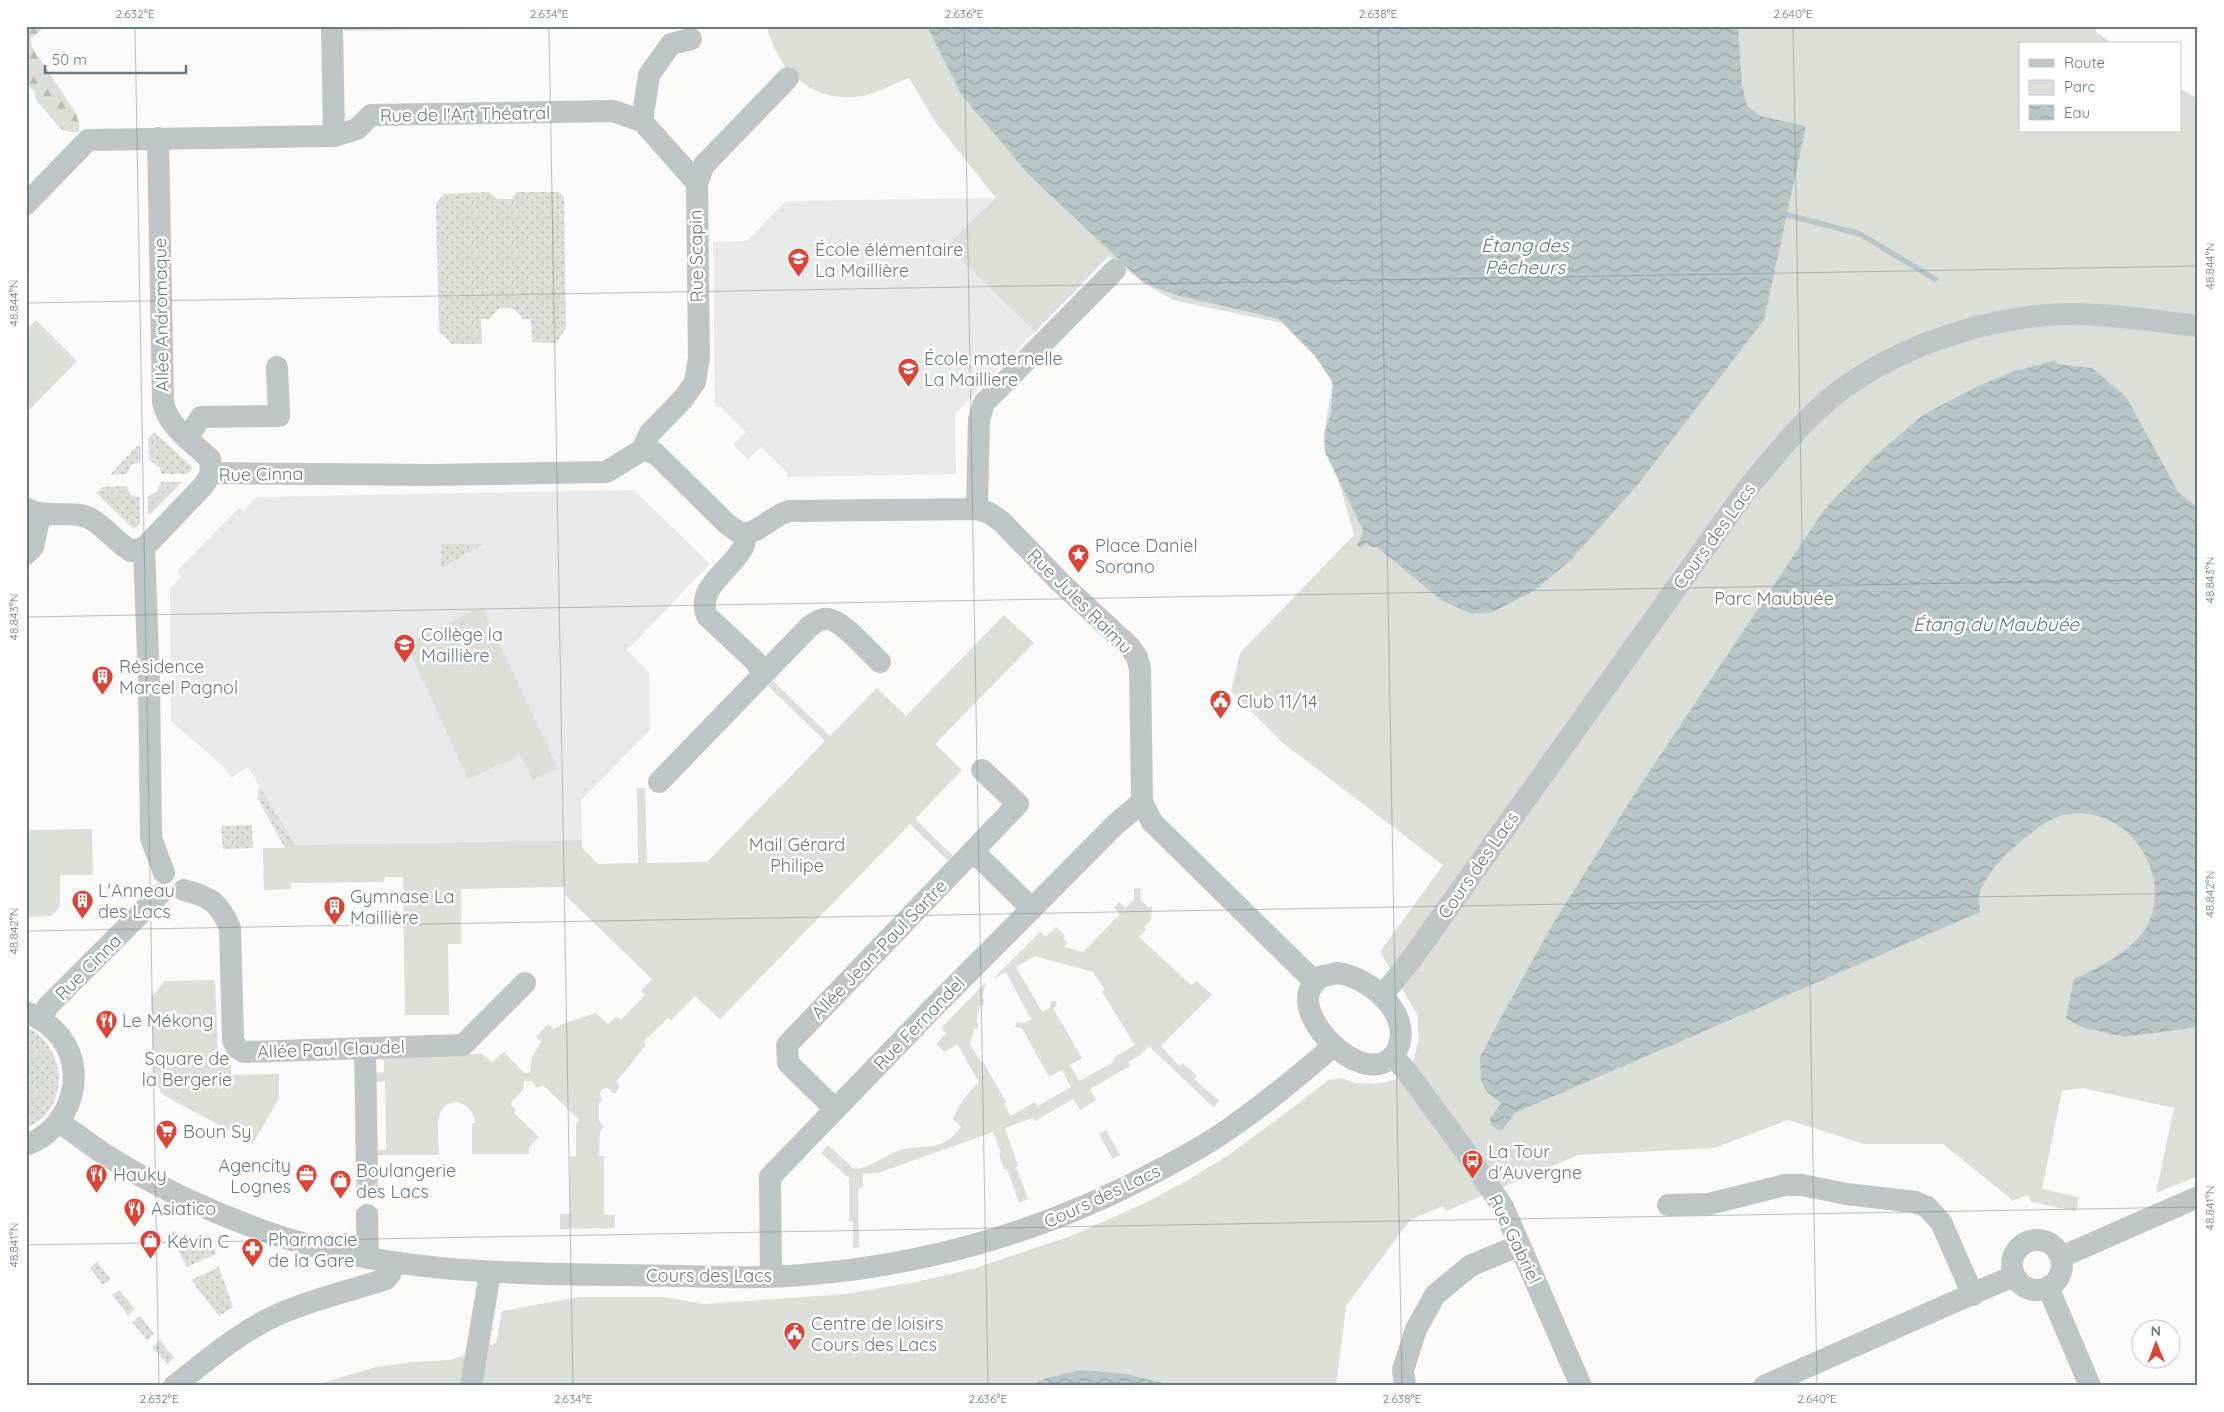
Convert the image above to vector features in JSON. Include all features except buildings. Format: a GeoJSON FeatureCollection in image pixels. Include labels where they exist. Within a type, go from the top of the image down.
{"type":"FeatureCollection","features":[{"type":"Feature","properties":{"kind":"street"},"geometry":{"type":"LineString","coordinates":[[332,26],[334,136]]}},
{"type":"Feature","properties":{"kind":"street"},"geometry":{"type":"LineString","coordinates":[[642,121],[648,75],[671,44],[691,39]]}},
{"type":"Feature","properties":{"kind":"street","name":"Rue Scapin"},"geometry":{"type":"LineString","coordinates":[[642,450],[650,433],[683,399],[695,382],[699,358],[697,183],[704,165],[788,78]]}},
{"type":"Feature","properties":{"kind":"street","name":"Rue de l'Art Théatral"},"geometry":{"type":"LineString","coordinates":[[26,204],[88,140],[334,136],[357,129],[371,115],[613,111],[642,121],[697,183]]}},
{"type":"Feature","properties":{"kind":"street","name":"Allée Andromaque"},"geometry":{"type":"LineString","coordinates":[[158,138],[164,412],[210,459],[211,473]]}},
{"type":"Feature","properties":{"kind":"street"},"geometry":{"type":"LineString","coordinates":[[977,509],[979,420],[984,404],[1115,270]]}},
{"type":"Feature","properties":{"kind":"street","name":"Cours des Lacs"},"geometry":{"type":"LineString","coordinates":[[1382,996],[1416,953],[1747,489],[1805,422],[1852,382],[1899,355],[1959,333],[2010,319],[2089,315],[2198,326]]}},
{"type":"Feature","properties":{"kind":"street"},"geometry":{"type":"LineString","coordinates":[[188,438],[201,416],[278,416],[277,367]]}},
{"type":"Feature","properties":{"kind":"street"},"geometry":{"type":"LineString","coordinates":[[642,450],[655,453],[734,531],[746,534],[743,549],[710,588],[705,610],[707,616],[755,661],[763,673]]}},
{"type":"Feature","properties":{"kind":"street","name":"Rue Cinna"},"geometry":{"type":"LineString","coordinates":[[144,548],[204,485],[211,473],[430,475],[606,472],[642,450]]}},
{"type":"Feature","properties":{"kind":"street","name":"Rue Jules Raimu"},"geometry":{"type":"LineString","coordinates":[[746,534],[755,531],[781,513],[790,510],[977,509],[989,513],[1000,521],[1061,583],[1130,647],[1137,657],[1140,669],[1142,802],[1152,822],[1315,982]]}},
{"type":"Feature","properties":{"kind":"street"},"geometry":{"type":"LineString","coordinates":[[26,554],[33,547],[33,512],[75,515],[90,519],[131,551],[144,548],[149,682],[151,838],[164,873]]}},
{"type":"Feature","properties":{"kind":"street"},"geometry":{"type":"LineString","coordinates":[[659,782],[810,626],[827,618],[837,621],[880,662]]}},
{"type":"Feature","properties":{"kind":"street","name":"Allée Jean-Paul Sartre"},"geometry":{"type":"LineString","coordinates":[[835,1109],[788,1063],[787,1045],[1018,804],[982,770]]}},
{"type":"Feature","properties":{"kind":"street","name":"Rue Fernandel"},"geometry":{"type":"LineString","coordinates":[[771,1276],[770,1177],[1032,908],[1116,824],[1142,802]]}},
{"type":"Feature","properties":{"kind":"street"},"geometry":{"type":"LineString","coordinates":[[972,851],[1032,908]]}},
{"type":"Feature","properties":{"kind":"street"},"geometry":{"type":"LineString","coordinates":[[174,872],[184,881],[184,890],[179,898],[171,901],[159,895],[156,883],[164,873],[174,872]]}},
{"type":"Feature","properties":{"kind":"street","name":"Allée Paul Claudel"},"geometry":{"type":"LineString","coordinates":[[184,890],[206,896],[212,900],[226,918],[230,928],[233,1040],[237,1048],[244,1052],[463,1045],[525,983]]}},
{"type":"Feature","properties":{"kind":"street","name":"Rue Cinna"},"geometry":{"type":"LineString","coordinates":[[34,1015],[48,1006],[159,895]]}},
{"type":"Feature","properties":{"kind":"street"},"geometry":{"type":"LineString","coordinates":[[1327,974],[1348,974],[1362,981],[1382,996],[1391,1007],[1401,1027],[1401,1039],[1393,1056],[1384,1062],[1375,1064],[1355,1060],[1334,1046],[1324,1036],[1310,1012],[1309,992],[1315,982],[1327,974]]}},
{"type":"Feature","properties":{"kind":"street"},"geometry":{"type":"LineString","coordinates":[[26,1145],[48,1134],[58,1123],[69,1106],[74,1087],[74,1067],[68,1048],[56,1032],[34,1015]]}},
{"type":"Feature","properties":{"kind":"street","name":"Cours des Lacs"},"geometry":{"type":"LineString","coordinates":[[58,1123],[128,1168],[176,1194],[214,1211],[263,1231],[368,1258],[394,1263],[490,1273],[771,1276],[858,1269],[923,1258],[981,1244],[1032,1228],[1133,1184],[1186,1156],[1236,1124],[1334,1046]]}},
{"type":"Feature","properties":{"kind":"street"},"geometry":{"type":"LineString","coordinates":[[365,1048],[367,1176]]}},
{"type":"Feature","properties":{"kind":"street","name":"Rue Gabriel"},"geometry":{"type":"LineString","coordinates":[[1393,1056],[1408,1072],[1503,1207],[1581,1386]]}},
{"type":"Feature","properties":{"kind":"street"},"geometry":{"type":"LineString","coordinates":[[1668,1205],[1709,1204],[1785,1185],[1802,1185],[1854,1195],[1915,1202],[1927,1207],[1941,1222],[1973,1295]]}},
{"type":"Feature","properties":{"kind":"street"},"geometry":{"type":"LineString","coordinates":[[2059,1254],[2068,1254],[2198,1196]]}},
{"type":"Feature","properties":{"kind":"street"},"geometry":{"type":"LineString","coordinates":[[368,1215],[368,1258]]}},
{"type":"Feature","properties":{"kind":"street"},"geometry":{"type":"LineString","coordinates":[[2042,1241],[2055,1248],[2059,1254],[2062,1261],[2059,1277],[2048,1287],[2041,1289],[2028,1288],[2017,1279],[2012,1266],[2013,1258],[2021,1246],[2028,1242],[2042,1241]]}},
{"type":"Feature","properties":{"kind":"street"},"geometry":{"type":"LineString","coordinates":[[1405,1386],[1403,1370],[1416,1329],[1435,1295],[1470,1266],[1520,1245]]}},
{"type":"Feature","properties":{"kind":"street"},"geometry":{"type":"LineString","coordinates":[[174,1386],[237,1336],[296,1307],[386,1279],[394,1263]]}},
{"type":"Feature","properties":{"kind":"street"},"geometry":{"type":"LineString","coordinates":[[471,1386],[490,1273]]}},
{"type":"Feature","properties":{"kind":"street"},"geometry":{"type":"LineString","coordinates":[[1764,1386],[2008,1279],[2017,1279]]}},
{"type":"Feature","properties":{"kind":"street"},"geometry":{"type":"LineString","coordinates":[[2048,1287],[2090,1386]]}},
{"type":"Feature","properties":{"kind":"shaded area"},"geometry":{"type":"Polygon","coordinates":[[[996,198],[1083,282],[955,414],[956,474],[787,477],[787,472],[761,447],[748,459],[733,445],[746,432],[721,407],[715,407],[713,242],[747,241],[786,201],[996,198]]]}},
{"type":"Feature","properties":{"kind":"shaded area","name":"Collège la Maillière"},"geometry":{"type":"Polygon","coordinates":[[[634,490],[710,564],[627,650],[649,672],[650,730],[581,800],[582,840],[294,845],[248,767],[231,778],[224,767],[171,721],[170,589],[181,577],[177,571],[239,508],[243,511],[257,497],[634,490]]]}},
{"type":"Feature","properties":{"kind":"green space"},"geometry":{"type":"Polygon","coordinates":[[[26,26],[46,26],[31,38],[32,47],[77,115],[79,132],[69,132],[61,129],[37,101],[34,91],[26,84],[26,26]]]}},
{"type":"Feature","properties":{"kind":"green space"},"geometry":{"type":"Polygon","coordinates":[[[344,26],[576,26],[576,28],[344,31],[344,26]]]}},
{"type":"Feature","properties":{"kind":"green space","name":"Parc Maubuée"},"geometry":{"type":"Polygon","coordinates":[[[767,26],[2096,26],[2096,32],[2111,42],[2019,42],[2019,132],[2182,132],[2182,89],[2198,99],[2198,1176],[2156,1193],[2174,1108],[2082,1088],[2062,1091],[2042,1189],[2079,1197],[2076,1211],[2031,1202],[2028,1195],[2011,1201],[2010,1198],[1943,1144],[1864,1144],[1788,1120],[1714,1148],[1578,1155],[1446,1211],[1443,1206],[1410,1220],[1346,1306],[1336,1386],[312,1386],[376,1367],[413,1362],[451,1360],[496,1343],[502,1311],[579,1297],[664,1297],[704,1304],[845,1294],[916,1282],[976,1268],[1071,1236],[1145,1203],[1190,1179],[1230,1154],[1328,1080],[1342,1078],[1355,1083],[1375,1084],[1394,1080],[1407,1071],[1413,1062],[1419,1039],[1417,1014],[1380,952],[1443,865],[1283,743],[1231,691],[1240,653],[1354,535],[1337,475],[1325,452],[1323,440],[1332,386],[1331,379],[1316,357],[1282,323],[1173,300],[1144,283],[1109,256],[1035,332],[947,246],[996,198],[936,123],[909,78],[862,96],[845,97],[829,95],[814,90],[789,70],[779,57],[767,26]]]}},
{"type":"Feature","properties":{"kind":"green space"},"geometry":{"type":"Polygon","coordinates":[[[489,192],[497,199],[511,199],[517,192],[559,192],[564,197],[566,328],[556,343],[532,342],[531,319],[522,319],[518,312],[509,308],[498,309],[490,319],[481,319],[482,344],[452,344],[439,331],[436,203],[444,194],[489,192]]]}},
{"type":"Feature","properties":{"kind":"green space"},"geometry":{"type":"Polygon","coordinates":[[[36,320],[77,361],[26,413],[26,330],[36,320]]]}},
{"type":"Feature","properties":{"kind":"green space"},"geometry":{"type":"Polygon","coordinates":[[[154,432],[193,468],[187,474],[162,474],[160,468],[149,460],[148,439],[154,432]]]}},
{"type":"Feature","properties":{"kind":"green space"},"geometry":{"type":"Polygon","coordinates":[[[138,445],[141,447],[141,462],[131,465],[127,474],[110,475],[138,445]]]}},
{"type":"Feature","properties":{"kind":"green space"},"geometry":{"type":"Polygon","coordinates":[[[161,482],[182,482],[148,516],[148,496],[157,492],[161,482]]]}},
{"type":"Feature","properties":{"kind":"green space"},"geometry":{"type":"Polygon","coordinates":[[[126,486],[131,495],[140,498],[140,523],[134,529],[96,493],[102,487],[126,486]]]}},
{"type":"Feature","properties":{"kind":"green space"},"geometry":{"type":"Polygon","coordinates":[[[441,544],[483,544],[441,568],[441,544]]]}},
{"type":"Feature","properties":{"kind":"green space"},"geometry":{"type":"Polygon","coordinates":[[[482,607],[558,768],[533,780],[521,755],[468,779],[406,643],[482,607]]]}},
{"type":"Feature","properties":{"kind":"green space","name":"Mail Gérard Philipe"},"geometry":{"type":"Polygon","coordinates":[[[1004,615],[1034,643],[935,744],[962,770],[915,819],[953,856],[948,861],[910,824],[720,1019],[695,996],[671,1020],[668,1018],[643,1042],[646,1045],[617,1081],[619,1088],[614,1094],[608,1088],[602,1089],[600,1092],[602,1101],[599,1103],[599,1122],[604,1126],[600,1131],[599,1156],[604,1156],[604,1215],[615,1215],[615,1228],[560,1229],[560,1214],[570,1214],[570,1157],[576,1156],[576,1123],[579,1120],[543,1085],[538,1088],[531,1081],[524,1081],[523,1090],[510,1104],[516,1110],[514,1113],[539,1137],[529,1147],[529,1154],[472,1154],[472,1124],[475,1123],[474,1116],[466,1106],[454,1102],[444,1108],[440,1114],[438,1129],[439,1155],[376,1155],[376,1150],[386,1150],[385,1082],[374,1082],[374,1073],[384,1072],[384,1060],[374,1060],[380,1055],[482,1054],[492,1062],[504,1052],[524,1073],[530,1073],[532,1057],[541,1042],[536,1037],[548,1024],[554,1029],[596,1013],[608,1024],[616,1017],[621,1020],[645,995],[641,991],[652,979],[565,895],[565,887],[461,889],[461,944],[448,944],[449,1015],[405,1015],[403,877],[385,877],[384,882],[291,883],[291,889],[264,890],[263,848],[285,848],[294,845],[582,840],[582,848],[598,864],[638,863],[637,788],[645,788],[647,863],[707,862],[825,741],[768,686],[773,681],[830,736],[877,688],[906,716],[1004,615]]]}},
{"type":"Feature","properties":{"kind":"green space"},"geometry":{"type":"Polygon","coordinates":[[[259,786],[294,845],[285,848],[258,799],[259,786]]]}},
{"type":"Feature","properties":{"kind":"green space"},"geometry":{"type":"Polygon","coordinates":[[[252,825],[253,848],[223,849],[221,826],[252,825]]]}},
{"type":"Feature","properties":{"kind":"green space"},"geometry":{"type":"Polygon","coordinates":[[[92,829],[93,875],[60,875],[60,907],[51,916],[26,917],[26,830],[92,829]]]}},
{"type":"Feature","properties":{"kind":"green space"},"geometry":{"type":"Polygon","coordinates":[[[1140,888],[1141,901],[1149,908],[1152,905],[1151,920],[1144,927],[1146,930],[1139,937],[1191,985],[1197,981],[1212,995],[1161,1046],[1179,1066],[1183,1063],[1197,1076],[1194,1079],[1219,1101],[1213,1107],[1149,1046],[1140,1055],[1128,1062],[1130,1066],[1090,1089],[1096,1100],[1080,1110],[1073,1099],[1035,1121],[1033,1118],[1005,1128],[1018,1166],[1016,1167],[1028,1199],[1019,1203],[1007,1169],[1004,1169],[999,1153],[1001,1152],[993,1132],[878,1173],[863,1174],[863,1187],[858,1189],[859,1247],[853,1248],[853,1221],[849,1221],[849,1178],[821,1153],[828,1145],[854,1169],[871,1164],[897,1151],[939,1145],[953,1136],[961,1127],[953,1119],[955,1114],[964,1099],[979,1082],[957,1044],[945,1052],[936,1044],[946,1033],[941,1028],[986,982],[982,998],[984,999],[983,1006],[980,1005],[976,1022],[979,1023],[977,1029],[974,1029],[970,1044],[981,1062],[983,1061],[1006,1102],[1004,1104],[1011,1116],[1035,1102],[1038,1106],[1071,1087],[1062,1070],[1049,1077],[1022,1028],[1015,1027],[1016,1022],[1024,1023],[1031,1019],[1006,972],[993,979],[1040,932],[1046,937],[1056,927],[1065,936],[1063,938],[1067,942],[1064,947],[1083,952],[1120,914],[1114,907],[1119,902],[1126,908],[1134,899],[1134,889],[1140,888]],[[1035,956],[1016,967],[1042,1012],[1050,1008],[1052,1000],[1057,1002],[1054,1010],[1082,1058],[1070,1065],[1079,1081],[1114,1062],[1113,1058],[1135,1045],[1102,992],[1105,990],[1093,972],[1035,956]]]}},
{"type":"Feature","properties":{"kind":"green space","name":"Square de la Bergerie"},"geometry":{"type":"Polygon","coordinates":[[[215,980],[218,1056],[231,1056],[231,1075],[279,1074],[279,1099],[253,1143],[163,1095],[154,1080],[151,997],[165,981],[215,980]]]}},
{"type":"Feature","properties":{"kind":"green space"},"geometry":{"type":"Polygon","coordinates":[[[26,1027],[40,1036],[50,1048],[59,1078],[57,1093],[51,1107],[41,1119],[26,1128],[26,1027]]]}},
{"type":"Feature","properties":{"kind":"green space"},"geometry":{"type":"Polygon","coordinates":[[[1106,1130],[1120,1155],[1113,1159],[1099,1134],[1106,1130]]]}},
{"type":"Feature","properties":{"kind":"green space"},"geometry":{"type":"Polygon","coordinates":[[[174,1231],[215,1249],[216,1254],[187,1267],[170,1236],[174,1231]]]}},
{"type":"Feature","properties":{"kind":"green space"},"geometry":{"type":"Polygon","coordinates":[[[97,1262],[111,1279],[103,1285],[90,1268],[97,1262]]]}},
{"type":"Feature","properties":{"kind":"green space"},"geometry":{"type":"Polygon","coordinates":[[[219,1267],[233,1307],[219,1316],[191,1280],[219,1267]]]}},
{"type":"Feature","properties":{"kind":"green space"},"geometry":{"type":"Polygon","coordinates":[[[119,1290],[135,1309],[128,1315],[112,1295],[119,1290]]]}},
{"type":"Feature","properties":{"kind":"green space"},"geometry":{"type":"Polygon","coordinates":[[[140,1316],[154,1334],[147,1340],[132,1322],[140,1316]]]}},
{"type":"Feature","properties":{"kind":"green space"},"geometry":{"type":"Polygon","coordinates":[[[160,1340],[174,1358],[167,1364],[152,1347],[160,1340]]]}},
{"type":"Feature","properties":{"kind":"water","name":"Étang des Pêcheurs"},"geometry":{"type":"Polygon","coordinates":[[[927,26],[1695,26],[1710,28],[1738,26],[1742,85],[1747,106],[1761,116],[1806,126],[1764,320],[1639,483],[1571,560],[1535,590],[1493,612],[1471,614],[1441,600],[1377,547],[1371,547],[1367,543],[1360,548],[1357,545],[1363,530],[1325,452],[1325,431],[1331,413],[1333,383],[1316,357],[1279,319],[1176,295],[1144,283],[1028,174],[961,94],[927,26]]]}},
{"type":"Feature","properties":{"kind":"water","name":"Étang du Maubuée"},"geometry":{"type":"Polygon","coordinates":[[[2055,360],[2056,364],[2092,368],[2126,397],[2179,493],[2198,508],[2198,1027],[2124,1037],[2081,1027],[2066,1018],[2074,979],[2104,964],[2125,950],[2141,935],[2147,926],[2154,905],[2154,884],[2149,864],[2139,845],[2124,830],[2107,819],[2086,814],[2064,815],[2051,820],[2030,833],[1998,864],[1981,890],[1979,899],[1980,912],[1515,1113],[1503,1129],[1498,1130],[1491,1125],[1490,1119],[1501,1103],[1486,1091],[1481,1080],[1480,1057],[1499,1021],[1551,927],[1633,796],[1824,510],[1875,456],[1923,415],[1976,387],[2012,372],[2055,360]]]}},
{"type":"Feature","properties":{"kind":"water"},"geometry":{"type":"Polygon","coordinates":[[[1081,1370],[1126,1374],[1175,1386],[1030,1386],[1047,1378],[1081,1370]]]}},
{"type":"Feature","properties":{"kind":"waterway"},"geometry":{"type":"LineString","coordinates":[[1788,215],[1860,234],[1935,279]]}},
{"type":"Feature","properties":{"kind":"tunnel"},"geometry":{"type":"LineString","coordinates":[[367,1176],[367,1215]]}},
{"type":"Feature","properties":{"kind":"place","name":"École élémentaire La Maillière"},"geometry":{"type":"Point","coordinates":[799,278]}},
{"type":"Feature","properties":{"kind":"place","name":"École maternelle La Mailliere"},"geometry":{"type":"Point","coordinates":[908,387]}},
{"type":"Feature","properties":{"kind":"place","name":"Place Daniel Sorano"},"geometry":{"type":"Point","coordinates":[1079,574]}},
{"type":"Feature","properties":{"kind":"place","name":"Collège la Maillière"},"geometry":{"type":"Point","coordinates":[405,663]}},
{"type":"Feature","properties":{"kind":"place","name":"Résidence Marcel Pagnol"},"geometry":{"type":"Point","coordinates":[103,695]}},
{"type":"Feature","properties":{"kind":"place","name":"Club 11/14"},"geometry":{"type":"Point","coordinates":[1221,720]}},
{"type":"Feature","properties":{"kind":"place","name":"L'Anneau des Lacs"},"geometry":{"type":"Point","coordinates":[82,919]}},
{"type":"Feature","properties":{"kind":"place","name":"Gymnase La Maillière"},"geometry":{"type":"Point","coordinates":[334,925]}},
{"type":"Feature","properties":{"kind":"place","name":"Le Mékong"},"geometry":{"type":"Point","coordinates":[106,1039]}},
{"type":"Feature","properties":{"kind":"place","name":"Boun Sy"},"geometry":{"type":"Point","coordinates":[167,1150]}},
{"type":"Feature","properties":{"kind":"place","name":"La Tour d'Auvergne"},"geometry":{"type":"Point","coordinates":[1472,1180]}},
{"type":"Feature","properties":{"kind":"place","name":"Hauky"},"geometry":{"type":"Point","coordinates":[97,1193]}},
{"type":"Feature","properties":{"kind":"place","name":"Agencity Lognes"},"geometry":{"type":"Point","coordinates":[307,1194]}},
{"type":"Feature","properties":{"kind":"place","name":"Boulangerie des Lacs"},"geometry":{"type":"Point","coordinates":[340,1199]}},
{"type":"Feature","properties":{"kind":"place","name":"Asiatico"},"geometry":{"type":"Point","coordinates":[135,1227]}},
{"type":"Feature","properties":{"kind":"place","name":"Kévin C"},"geometry":{"type":"Point","coordinates":[151,1260]}},
{"type":"Feature","properties":{"kind":"place","name":"Pharmacie de la Gare"},"geometry":{"type":"Point","coordinates":[252,1268]}},
{"type":"Feature","properties":{"kind":"place","name":"Centre de loisirs Cours des Lacs"},"geometry":{"type":"Point","coordinates":[795,1352]}}]}
